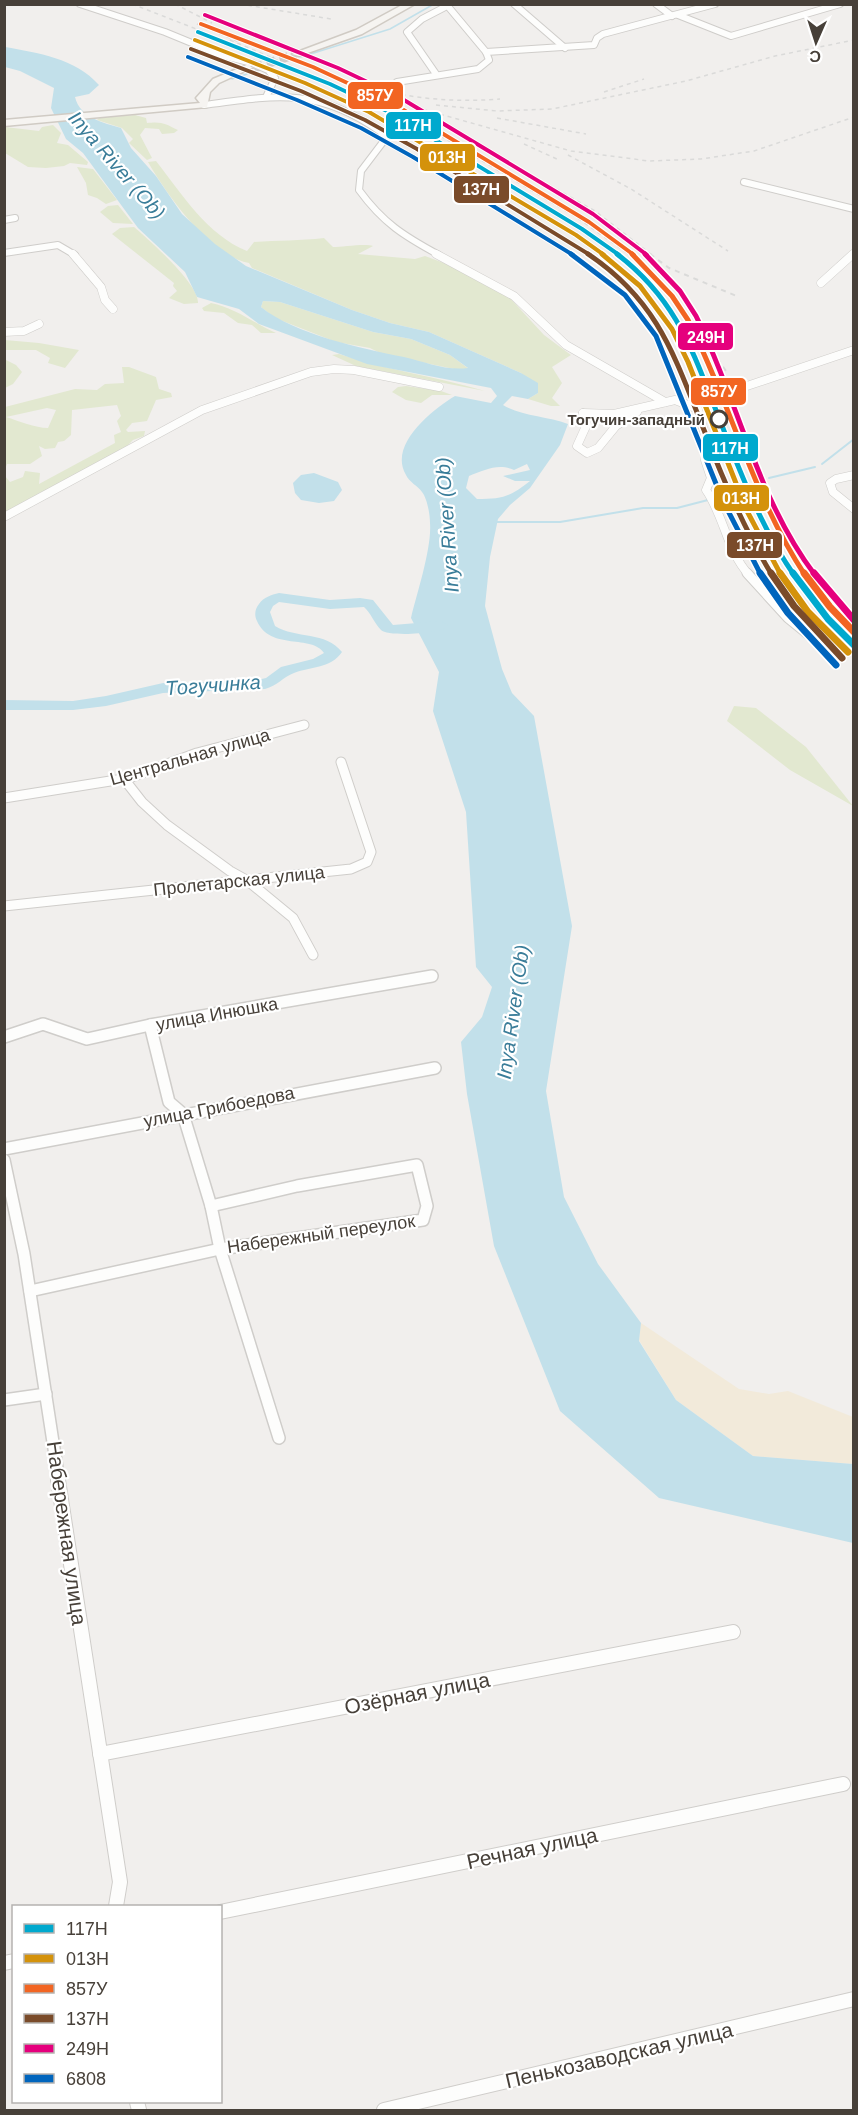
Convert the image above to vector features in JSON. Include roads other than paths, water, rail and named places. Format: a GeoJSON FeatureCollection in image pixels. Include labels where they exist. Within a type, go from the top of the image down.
{"type":"FeatureCollection","features":[{"type":"Feature","properties":{"kind":"main road"},"geometry":{"type":"LineString","coordinates":[[294,54],[359,32],[411,4]]}},
{"type":"Feature","properties":{"kind":"main road"},"geometry":{"type":"LineString","coordinates":[[4,123],[204,105],[209,86],[253,66]]}},
{"type":"Feature","properties":{"kind":"main road"},"geometry":{"type":"LineString","coordinates":[[170,108],[193,102],[206,92]]}},
{"type":"Feature","properties":{"kind":"street"},"geometry":{"type":"LineString","coordinates":[[80,4],[268,70],[275,78],[267,95]]}},
{"type":"Feature","properties":{"kind":"street"},"geometry":{"type":"LineString","coordinates":[[514,4],[565,48]]}},
{"type":"Feature","properties":{"kind":"street"},"geometry":{"type":"LineString","coordinates":[[656,4],[675,15],[731,36],[840,4]]}},
{"type":"Feature","properties":{"kind":"street"},"geometry":{"type":"LineString","coordinates":[[486,52],[594,45],[603,34],[715,4]]}},
{"type":"Feature","properties":{"kind":"street"},"geometry":{"type":"LineString","coordinates":[[397,82],[478,69],[489,60],[486,52],[446,5],[422,19],[407,32],[436,74]]}},
{"type":"Feature","properties":{"kind":"street"},"geometry":{"type":"LineString","coordinates":[[206,92],[224,100],[239,100]]}},
{"type":"Feature","properties":{"kind":"street"},"geometry":{"type":"LineString","coordinates":[[204,105],[267,95],[302,97],[325,101],[367,120],[381,132],[382,142],[361,171],[359,190],[372,208],[400,234],[514,296],[566,345],[665,402]]}},
{"type":"Feature","properties":{"kind":"street"},"geometry":{"type":"LineString","coordinates":[[744,182],[854,209]]}},
{"type":"Feature","properties":{"kind":"street"},"geometry":{"type":"LineString","coordinates":[[4,220],[15,219]]}},
{"type":"Feature","properties":{"kind":"street"},"geometry":{"type":"LineString","coordinates":[[4,253],[58,245],[73,253],[96,280],[105,300],[113,309]]}},
{"type":"Feature","properties":{"kind":"street"},"geometry":{"type":"LineString","coordinates":[[821,283],[854,253]]}},
{"type":"Feature","properties":{"kind":"street"},"geometry":{"type":"LineString","coordinates":[[4,332],[24,331],[39,324]]}},
{"type":"Feature","properties":{"kind":"street"},"geometry":{"type":"LineString","coordinates":[[747,386],[854,350]]}},
{"type":"Feature","properties":{"kind":"street"},"geometry":{"type":"LineString","coordinates":[[4,517],[202,410],[311,372],[334,369],[354,370],[439,387]]}},
{"type":"Feature","properties":{"kind":"street"},"geometry":{"type":"LineString","coordinates":[[654,405],[626,418],[594,452],[578,449],[577,446],[587,424],[583,413],[614,414],[665,402],[681,401],[698,409],[708,447],[705,454],[711,478],[706,490],[739,564],[788,618],[831,653]]}},
{"type":"Feature","properties":{"kind":"street"},"geometry":{"type":"LineString","coordinates":[[854,475],[836,479],[830,483],[833,492],[854,509]]}},
{"type":"Feature","properties":{"kind":"street","name":"Центральная улица"},"geometry":{"type":"LineString","coordinates":[[4,798],[124,779],[197,753],[304,725]]}},
{"type":"Feature","properties":{"kind":"street","name":"Пролетарская улица"},"geometry":{"type":"LineString","coordinates":[[4,906],[351,869],[367,861],[370,852],[341,762]]}},
{"type":"Feature","properties":{"kind":"street"},"geometry":{"type":"LineString","coordinates":[[124,779],[142,802],[167,825],[230,871],[248,881],[293,918],[313,955]]}},
{"type":"Feature","properties":{"kind":"street","name":"улица Инюшка"},"geometry":{"type":"LineString","coordinates":[[4,1037],[43,1024],[87,1039],[150,1025],[432,976]]}},
{"type":"Feature","properties":{"kind":"street"},"geometry":{"type":"LineString","coordinates":[[150,1025],[169,1102],[183,1113],[211,1206],[220,1250],[279,1438]]}},
{"type":"Feature","properties":{"kind":"street","name":"улица Грибоедова"},"geometry":{"type":"LineString","coordinates":[[4,1149],[183,1113],[435,1068]]}},
{"type":"Feature","properties":{"kind":"street","name":"Набережная улица"},"geometry":{"type":"LineString","coordinates":[[4,1160],[30,1291],[120,1882],[116,1905]]}},
{"type":"Feature","properties":{"kind":"street","name":"Набережный переулок"},"geometry":{"type":"LineString","coordinates":[[30,1291],[220,1250],[423,1220],[427,1206],[417,1165],[297,1186],[211,1206]]}},
{"type":"Feature","properties":{"kind":"street"},"geometry":{"type":"LineString","coordinates":[[4,1400],[46,1394]]}},
{"type":"Feature","properties":{"kind":"street","name":"Озёрная улица"},"geometry":{"type":"LineString","coordinates":[[100,1754],[733,1632]]}},
{"type":"Feature","properties":{"kind":"street","name":"Речная улица"},"geometry":{"type":"LineString","coordinates":[[222,1912],[843,1784]]}},
{"type":"Feature","properties":{"kind":"street","name":"Пенькозаводская улица"},"geometry":{"type":"LineString","coordinates":[[384,2110],[854,2000]]}},
{"type":"Feature","properties":{"kind":"water","name":"Inya River (Ob)"},"geometry":{"type":"Polygon","coordinates":[[[5,47],[55,58],[89,76],[99,85],[89,94],[75,97],[82,110],[94,119],[121,128],[131,148],[156,176],[182,214],[215,244],[246,266],[352,310],[390,323],[429,332],[521,373],[538,383],[538,393],[528,399],[512,396],[503,405],[510,409],[568,424],[560,445],[530,488],[498,519],[490,557],[485,606],[502,669],[512,693],[534,716],[572,926],[546,1091],[564,1197],[598,1264],[641,1323],[639,1341],[676,1400],[753,1456],[853,1464],[853,1543],[659,1498],[560,1411],[494,1246],[467,1094],[461,1042],[482,1017],[492,987],[476,967],[466,812],[433,711],[439,672],[411,618],[429,545],[429,511],[424,495],[407,477],[402,464],[403,452],[415,430],[446,402],[455,396],[491,403],[497,396],[491,388],[367,364],[259,324],[239,309],[197,297],[185,272],[138,228],[83,153],[66,139],[51,108],[54,88],[20,71],[5,67],[5,47]],[[263,301],[261,307],[275,317],[310,333],[369,350],[444,367],[468,368],[450,355],[411,339],[373,332],[280,302],[263,301]],[[527,464],[514,470],[497,467],[469,476],[466,488],[477,499],[505,496],[517,491],[530,481],[515,481],[503,476],[530,470],[527,464]]]}},
{"type":"Feature","properties":{"kind":"water"},"geometry":{"type":"Polygon","coordinates":[[[314,473],[338,482],[342,490],[334,501],[319,503],[301,500],[295,493],[293,483],[301,475],[314,473]]]}},
{"type":"Feature","properties":{"kind":"waterway"},"geometry":{"type":"LineString","coordinates":[[301,57],[390,29],[434,4]]}},
{"type":"Feature","properties":{"kind":"waterway"},"geometry":{"type":"LineString","coordinates":[[232,79],[247,74]]}},
{"type":"Feature","properties":{"kind":"waterway"},"geometry":{"type":"LineString","coordinates":[[822,464],[854,439]]}},
{"type":"Feature","properties":{"kind":"waterway"},"geometry":{"type":"LineString","coordinates":[[769,478],[815,467]]}},
{"type":"Feature","properties":{"kind":"waterway"},"geometry":{"type":"LineString","coordinates":[[716,497],[722,482],[727,482]]}},
{"type":"Feature","properties":{"kind":"waterway"},"geometry":{"type":"LineString","coordinates":[[496,522],[560,522],[643,508],[677,508],[708,500]]}},
{"type":"Feature","properties":{"kind":"waterway","name":"Тогучинка"},"geometry":{"type":"LineString","coordinates":[[4,705],[73,706],[163,688],[242,687],[265,684],[287,670],[330,657],[334,652],[319,642],[284,636],[270,629],[265,623],[262,612],[272,599],[286,598],[330,605],[368,603],[387,628],[393,630],[441,626]]}},
{"type":"Feature","properties":{"kind":"tunnel"},"geometry":{"type":"LineString","coordinates":[[254,68],[296,54]]}},
{"type":"Feature","properties":{"kind":"railway"},"geometry":{"type":"LineString","coordinates":[[132,4],[204,32]]}},
{"type":"Feature","properties":{"kind":"railway"},"geometry":{"type":"LineString","coordinates":[[175,4],[212,23]]}},
{"type":"Feature","properties":{"kind":"railway"},"geometry":{"type":"LineString","coordinates":[[240,4],[331,19]]}},
{"type":"Feature","properties":{"kind":"railway"},"geometry":{"type":"LineString","coordinates":[[197,24],[239,42]]}},
{"type":"Feature","properties":{"kind":"railway"},"geometry":{"type":"LineString","coordinates":[[230,40],[404,114],[576,217],[630,255]]}},
{"type":"Feature","properties":{"kind":"railway"},"geometry":{"type":"LineString","coordinates":[[436,105],[497,111],[552,109],[686,81],[775,56],[854,40]]}},
{"type":"Feature","properties":{"kind":"railway"},"geometry":{"type":"LineString","coordinates":[[604,92],[644,79]]}},
{"type":"Feature","properties":{"kind":"railway"},"geometry":{"type":"LineString","coordinates":[[355,83],[427,98],[500,99]]}},
{"type":"Feature","properties":{"kind":"railway"},"geometry":{"type":"LineString","coordinates":[[386,99],[571,151],[649,161],[701,159],[754,151],[854,117]]}},
{"type":"Feature","properties":{"kind":"railway"},"geometry":{"type":"LineString","coordinates":[[431,118],[595,211],[652,255]]}},
{"type":"Feature","properties":{"kind":"railway"},"geometry":{"type":"LineString","coordinates":[[497,118],[586,134]]}},
{"type":"Feature","properties":{"kind":"railway"},"geometry":{"type":"LineString","coordinates":[[524,144],[559,160]]}},
{"type":"Feature","properties":{"kind":"railway"},"geometry":{"type":"LineString","coordinates":[[568,155],[631,189],[728,251]]}},
{"type":"Feature","properties":{"kind":"railway"},"geometry":{"type":"LineString","coordinates":[[628,254],[654,278],[675,303],[708,361]]}},
{"type":"Feature","properties":{"kind":"railway"},"geometry":{"type":"LineString","coordinates":[[650,254],[669,268],[739,297]]}},
{"type":"Feature","properties":{"kind":"railway"},"geometry":{"type":"LineString","coordinates":[[706,342],[726,371]]}},
{"type":"Feature","properties":{"kind":"place","name":"Тогучин-западный"},"geometry":{"type":"Point","coordinates":[719,419]}}]}
